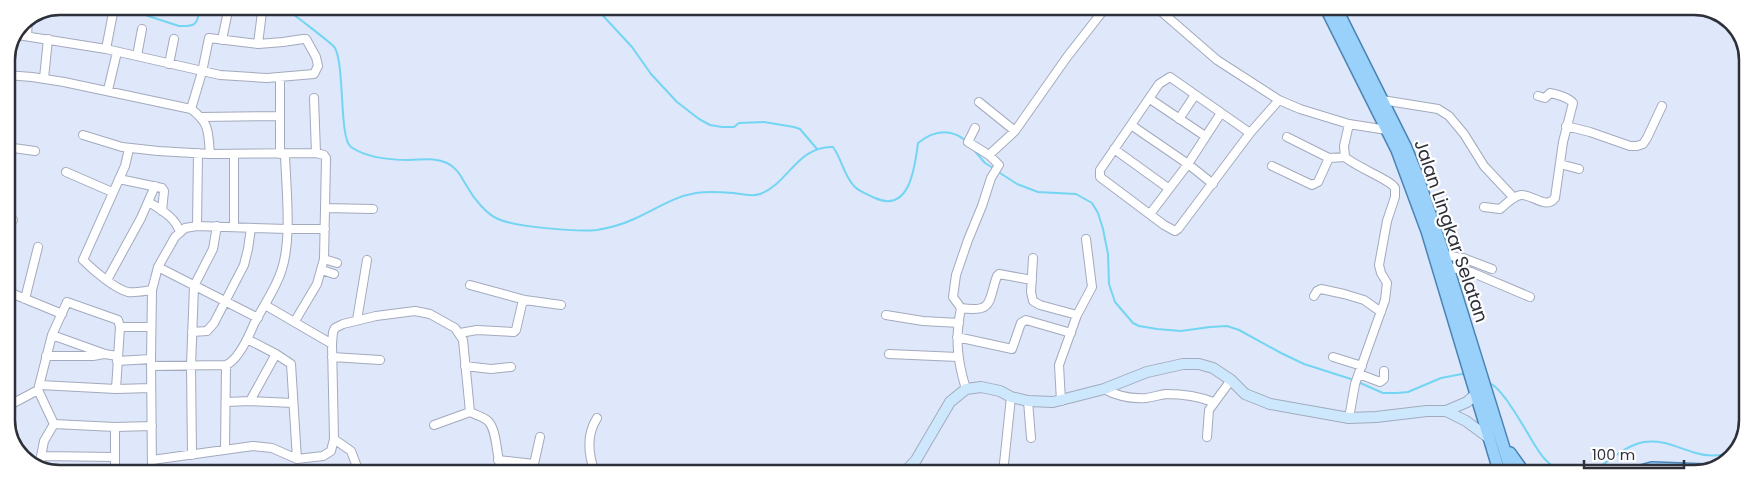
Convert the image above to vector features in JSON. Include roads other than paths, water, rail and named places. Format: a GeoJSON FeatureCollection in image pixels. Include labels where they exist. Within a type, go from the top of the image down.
{"type":"FeatureCollection","features":[{"type":"Feature","properties":{"kind":"main road","name":"Jalan Lingkar Selatan"},"geometry":{"type":"LineString","coordinates":[[1330,15],[1406,171],[1497,465]]}},
{"type":"Feature","properties":{"kind":"main road","name":"Jalan Lingkar Selatan"},"geometry":{"type":"LineString","coordinates":[[1340,15],[1417,175],[1448,267],[1509,465]]}},
{"type":"Feature","properties":{"kind":"main road"},"geometry":{"type":"LineString","coordinates":[[911,465],[950,402],[966,389],[978,387],[1000,391],[1011,398],[1028,401],[1061,401],[1106,388],[1155,370],[1192,364],[1213,368],[1231,380],[1245,394],[1259,401],[1349,418],[1446,411],[1467,402],[1475,389]]}},
{"type":"Feature","properties":{"kind":"main road"},"geometry":{"type":"LineString","coordinates":[[1446,411],[1466,420],[1488,438]]}},
{"type":"Feature","properties":{"kind":"main road"},"geometry":{"type":"LineString","coordinates":[[1501,439],[1518,465]]}},
{"type":"Feature","properties":{"kind":"street"},"geometry":{"type":"LineString","coordinates":[[106,49],[114,15]]}},
{"type":"Feature","properties":{"kind":"street"},"geometry":{"type":"LineString","coordinates":[[222,40],[227,15]]}},
{"type":"Feature","properties":{"kind":"street"},"geometry":{"type":"LineString","coordinates":[[258,44],[262,15]]}},
{"type":"Feature","properties":{"kind":"street"},"geometry":{"type":"LineString","coordinates":[[988,156],[1015,131],[1067,57],[1100,15]]}},
{"type":"Feature","properties":{"kind":"street"},"geometry":{"type":"LineString","coordinates":[[1165,15],[1217,60],[1278,100],[1349,124],[1387,130]]}},
{"type":"Feature","properties":{"kind":"street"},"geometry":{"type":"LineString","coordinates":[[137,56],[142,29]]}},
{"type":"Feature","properties":{"kind":"street"},"geometry":{"type":"LineString","coordinates":[[23,35],[106,49],[202,72],[247,78],[280,78],[314,74],[318,66],[316,57],[306,39],[258,44],[210,38],[208,39],[202,72],[192,109]]}},
{"type":"Feature","properties":{"kind":"street"},"geometry":{"type":"LineString","coordinates":[[44,78],[48,39]]}},
{"type":"Feature","properties":{"kind":"street"},"geometry":{"type":"LineString","coordinates":[[169,64],[174,39]]}},
{"type":"Feature","properties":{"kind":"street"},"geometry":{"type":"LineString","coordinates":[[108,90],[117,52]]}},
{"type":"Feature","properties":{"kind":"street"},"geometry":{"type":"LineString","coordinates":[[15,76],[44,78],[192,109],[207,126],[210,154]]}},
{"type":"Feature","properties":{"kind":"street"},"geometry":{"type":"LineString","coordinates":[[1250,133],[1170,77],[1159,84],[1099,174],[1101,179],[1175,231],[1213,184],[1250,133],[1278,100]]}},
{"type":"Feature","properties":{"kind":"street"},"geometry":{"type":"LineString","coordinates":[[52,335],[117,358],[191,366],[226,365],[231,362],[247,339],[265,305],[282,271],[285,255],[287,230],[280,116],[280,78]]}},
{"type":"Feature","properties":{"kind":"street"},"geometry":{"type":"LineString","coordinates":[[1484,207],[1500,209],[1514,198],[1524,195],[1545,202],[1552,201],[1555,198],[1566,126],[1573,102],[1552,93],[1545,98],[1538,96]]}},
{"type":"Feature","properties":{"kind":"street"},"geometry":{"type":"LineString","coordinates":[[1179,119],[1195,95]]}},
{"type":"Feature","properties":{"kind":"street"},"geometry":{"type":"LineString","coordinates":[[314,98],[316,153]]}},
{"type":"Feature","properties":{"kind":"street"},"geometry":{"type":"LineString","coordinates":[[1150,99],[1205,136]]}},
{"type":"Feature","properties":{"kind":"street"},"geometry":{"type":"LineString","coordinates":[[1382,100],[1438,109],[1449,116],[1464,134],[1484,166],[1514,198]]}},
{"type":"Feature","properties":{"kind":"street"},"geometry":{"type":"LineString","coordinates":[[978,102],[1015,131]]}},
{"type":"Feature","properties":{"kind":"street"},"geometry":{"type":"LineString","coordinates":[[1566,126],[1630,146],[1637,146],[1643,144],[1648,138],[1662,106]]}},
{"type":"Feature","properties":{"kind":"street"},"geometry":{"type":"LineString","coordinates":[[1150,214],[1188,164],[1221,113]]}},
{"type":"Feature","properties":{"kind":"street"},"geometry":{"type":"LineString","coordinates":[[201,117],[280,116]]}},
{"type":"Feature","properties":{"kind":"street"},"geometry":{"type":"LineString","coordinates":[[1131,124],[1213,184]]}},
{"type":"Feature","properties":{"kind":"street"},"geometry":{"type":"LineString","coordinates":[[1345,157],[1344,146],[1349,124]]}},
{"type":"Feature","properties":{"kind":"street"},"geometry":{"type":"LineString","coordinates":[[975,128],[968,142],[998,163],[998,168],[991,178],[968,240],[956,275],[952,294],[961,308],[978,310],[986,307],[999,274],[1032,280]]}},
{"type":"Feature","properties":{"kind":"street"},"geometry":{"type":"LineString","coordinates":[[83,136],[129,149],[210,154],[324,154],[326,158],[324,259],[322,270],[310,298],[295,321]]}},
{"type":"Feature","properties":{"kind":"street"},"geometry":{"type":"LineString","coordinates":[[1287,137],[1329,158],[1345,157],[1367,172],[1391,183],[1396,192],[1386,221],[1380,254],[1380,269],[1386,280],[1387,288],[1381,312],[1358,376],[1349,418]]}},
{"type":"Feature","properties":{"kind":"street"},"geometry":{"type":"LineString","coordinates":[[15,148],[35,151]]}},
{"type":"Feature","properties":{"kind":"street"},"geometry":{"type":"LineString","coordinates":[[129,149],[125,166],[83,260],[107,280],[130,292],[152,290]]}},
{"type":"Feature","properties":{"kind":"street"},"geometry":{"type":"LineString","coordinates":[[1114,149],[1168,188]]}},
{"type":"Feature","properties":{"kind":"street"},"geometry":{"type":"LineString","coordinates":[[197,226],[198,153]]}},
{"type":"Feature","properties":{"kind":"street"},"geometry":{"type":"LineString","coordinates":[[234,154],[234,226]]}},
{"type":"Feature","properties":{"kind":"street"},"geometry":{"type":"LineString","coordinates":[[1272,166],[1312,185],[1318,182],[1329,158]]}},
{"type":"Feature","properties":{"kind":"street"},"geometry":{"type":"LineString","coordinates":[[1560,164],[1578,169]]}},
{"type":"Feature","properties":{"kind":"street"},"geometry":{"type":"LineString","coordinates":[[66,172],[112,192]]}},
{"type":"Feature","properties":{"kind":"street"},"geometry":{"type":"LineString","coordinates":[[119,179],[162,188],[164,190],[162,211]]}},
{"type":"Feature","properties":{"kind":"street"},"geometry":{"type":"LineString","coordinates":[[107,280],[149,202],[155,186]]}},
{"type":"Feature","properties":{"kind":"street"},"geometry":{"type":"LineString","coordinates":[[1396,192],[1414,196]]}},
{"type":"Feature","properties":{"kind":"street"},"geometry":{"type":"LineString","coordinates":[[149,202],[175,222],[180,232]]}},
{"type":"Feature","properties":{"kind":"street"},"geometry":{"type":"LineString","coordinates":[[325,208],[373,208]]}},
{"type":"Feature","properties":{"kind":"street"},"geometry":{"type":"LineString","coordinates":[[152,465],[152,290],[158,267],[172,241],[185,228],[197,226],[234,226],[287,230],[325,229]]}},
{"type":"Feature","properties":{"kind":"street"},"geometry":{"type":"LineString","coordinates":[[192,454],[191,366],[194,286],[213,249],[217,226]]}},
{"type":"Feature","properties":{"kind":"street"},"geometry":{"type":"LineString","coordinates":[[192,332],[204,332],[210,328],[226,301],[246,257],[251,228]]}},
{"type":"Feature","properties":{"kind":"street"},"geometry":{"type":"LineString","coordinates":[[1061,401],[1059,366],[1077,316],[1092,287],[1086,239]]}},
{"type":"Feature","properties":{"kind":"street"},"geometry":{"type":"LineString","coordinates":[[26,298],[38,247]]}},
{"type":"Feature","properties":{"kind":"street"},"geometry":{"type":"LineString","coordinates":[[1444,255],[1463,258],[1492,269]]}},
{"type":"Feature","properties":{"kind":"street"},"geometry":{"type":"LineString","coordinates":[[1033,258],[1031,296],[1033,301],[1040,305],[1077,316]]}},
{"type":"Feature","properties":{"kind":"street"},"geometry":{"type":"LineString","coordinates":[[324,259],[337,263]]}},
{"type":"Feature","properties":{"kind":"street"},"geometry":{"type":"LineString","coordinates":[[357,320],[368,260]]}},
{"type":"Feature","properties":{"kind":"street"},"geometry":{"type":"LineString","coordinates":[[158,267],[258,318]]}},
{"type":"Feature","properties":{"kind":"street"},"geometry":{"type":"LineString","coordinates":[[1448,267],[1471,272],[1530,297]]}},
{"type":"Feature","properties":{"kind":"street"},"geometry":{"type":"LineString","coordinates":[[322,270],[334,274]]}},
{"type":"Feature","properties":{"kind":"street"},"geometry":{"type":"LineString","coordinates":[[470,285],[525,300],[561,305]]}},
{"type":"Feature","properties":{"kind":"street"},"geometry":{"type":"LineString","coordinates":[[1314,296],[1321,289],[1344,294],[1364,300],[1381,312]]}},
{"type":"Feature","properties":{"kind":"street"},"geometry":{"type":"LineString","coordinates":[[15,294],[62,314]]}},
{"type":"Feature","properties":{"kind":"street"},"geometry":{"type":"LineString","coordinates":[[460,333],[477,330],[514,332],[522,304],[525,300]]}},
{"type":"Feature","properties":{"kind":"street"},"geometry":{"type":"LineString","coordinates":[[54,424],[40,388],[52,335],[67,302],[116,319],[120,327],[116,389]]}},
{"type":"Feature","properties":{"kind":"street"},"geometry":{"type":"LineString","coordinates":[[265,305],[332,344]]}},
{"type":"Feature","properties":{"kind":"street"},"geometry":{"type":"LineString","coordinates":[[961,308],[957,337],[958,357],[966,389]]}},
{"type":"Feature","properties":{"kind":"street"},"geometry":{"type":"LineString","coordinates":[[152,460],[226,449],[262,446],[280,451],[297,459],[317,458],[328,454],[334,446],[333,332],[335,328],[343,324],[376,316],[420,311],[430,314],[455,328],[460,333],[463,343],[470,412]]}},
{"type":"Feature","properties":{"kind":"street"},"geometry":{"type":"LineString","coordinates":[[886,315],[916,320],[959,323]]}},
{"type":"Feature","properties":{"kind":"street"},"geometry":{"type":"LineString","coordinates":[[957,337],[1012,349],[1021,323],[1026,320],[1071,333]]}},
{"type":"Feature","properties":{"kind":"street"},"geometry":{"type":"LineString","coordinates":[[120,327],[151,327]]}},
{"type":"Feature","properties":{"kind":"street"},"geometry":{"type":"LineString","coordinates":[[247,339],[291,364],[297,459]]}},
{"type":"Feature","properties":{"kind":"street"},"geometry":{"type":"LineString","coordinates":[[46,356],[92,356],[105,354]]}},
{"type":"Feature","properties":{"kind":"street"},"geometry":{"type":"LineString","coordinates":[[250,401],[276,354]]}},
{"type":"Feature","properties":{"kind":"street"},"geometry":{"type":"LineString","coordinates":[[889,354],[958,357]]}},
{"type":"Feature","properties":{"kind":"street"},"geometry":{"type":"LineString","coordinates":[[332,357],[380,360]]}},
{"type":"Feature","properties":{"kind":"street"},"geometry":{"type":"LineString","coordinates":[[1333,357],[1358,376],[1380,382],[1384,379],[1384,371]]}},
{"type":"Feature","properties":{"kind":"street"},"geometry":{"type":"LineString","coordinates":[[226,365],[226,449]]}},
{"type":"Feature","properties":{"kind":"street"},"geometry":{"type":"LineString","coordinates":[[464,366],[491,369],[511,367]]}},
{"type":"Feature","properties":{"kind":"street"},"geometry":{"type":"LineString","coordinates":[[1206,437],[1209,410],[1213,402],[1231,380]]}},
{"type":"Feature","properties":{"kind":"street"},"geometry":{"type":"LineString","coordinates":[[15,402],[40,388],[151,388]]}},
{"type":"Feature","properties":{"kind":"street"},"geometry":{"type":"LineString","coordinates":[[1106,388],[1122,396],[1141,398],[1160,395],[1185,395],[1213,402]]}},
{"type":"Feature","properties":{"kind":"street"},"geometry":{"type":"LineString","coordinates":[[1003,465],[1011,398]]}},
{"type":"Feature","properties":{"kind":"street"},"geometry":{"type":"LineString","coordinates":[[1028,401],[1031,438]]}},
{"type":"Feature","properties":{"kind":"street"},"geometry":{"type":"LineString","coordinates":[[226,402],[293,403]]}},
{"type":"Feature","properties":{"kind":"street"},"geometry":{"type":"LineString","coordinates":[[434,425],[470,412],[486,420],[493,429],[500,465]]}},
{"type":"Feature","properties":{"kind":"street"},"geometry":{"type":"LineString","coordinates":[[593,465],[590,453],[590,435],[592,426],[597,418]]}},
{"type":"Feature","properties":{"kind":"street"},"geometry":{"type":"LineString","coordinates":[[54,424],[115,427],[152,426]]}},
{"type":"Feature","properties":{"kind":"street"},"geometry":{"type":"LineString","coordinates":[[40,460],[44,441],[54,424]]}},
{"type":"Feature","properties":{"kind":"street"},"geometry":{"type":"LineString","coordinates":[[115,427],[115,465]]}},
{"type":"Feature","properties":{"kind":"street"},"geometry":{"type":"LineString","coordinates":[[498,460],[534,464],[540,437]]}},
{"type":"Feature","properties":{"kind":"street"},"geometry":{"type":"LineString","coordinates":[[334,438],[351,451],[356,465]]}},
{"type":"Feature","properties":{"kind":"street"},"geometry":{"type":"LineString","coordinates":[[41,456],[115,457]]}},
{"type":"Feature","properties":{"kind":"waterway"},"geometry":{"type":"LineString","coordinates":[[145,15],[179,26],[194,24],[199,15]]}},
{"type":"Feature","properties":{"kind":"waterway"},"geometry":{"type":"LineString","coordinates":[[294,15],[335,48],[340,70],[345,131],[347,141],[351,147],[364,154],[379,158],[402,160],[433,159],[447,163],[457,171],[473,197],[488,213],[496,218],[516,224],[561,229],[597,230],[630,221],[687,195],[701,192],[757,195],[770,189],[801,159],[810,153],[821,148],[833,147],[851,183],[862,192],[887,201],[896,199],[903,194],[908,185],[915,164],[918,143],[929,136],[941,132],[953,134],[965,140]]}},
{"type":"Feature","properties":{"kind":"waterway"},"geometry":{"type":"LineString","coordinates":[[602,15],[632,47],[651,74],[677,102],[699,119],[710,125],[722,127],[734,127],[739,123],[764,122],[794,127],[800,129],[817,149]]}},
{"type":"Feature","properties":{"kind":"waterway"},"geometry":{"type":"LineString","coordinates":[[973,149],[985,163],[993,168]]}},
{"type":"Feature","properties":{"kind":"waterway"},"geometry":{"type":"LineString","coordinates":[[997,171],[1017,184],[1038,192],[1076,194],[1092,203],[1098,213],[1103,229],[1108,254],[1109,284],[1115,302],[1133,323],[1139,326],[1181,331],[1227,326],[1239,330],[1304,364],[1354,380]]}},
{"type":"Feature","properties":{"kind":"waterway"},"geometry":{"type":"LineString","coordinates":[[1358,382],[1383,393],[1397,393],[1408,392],[1441,378],[1466,375]]}},
{"type":"Feature","properties":{"kind":"waterway"},"geometry":{"type":"LineString","coordinates":[[1489,383],[1506,399],[1535,446],[1552,465]]}},
{"type":"Feature","properties":{"kind":"waterway"},"geometry":{"type":"LineString","coordinates":[[1602,465],[1629,447],[1651,441],[1705,455],[1723,454]]}}]}
